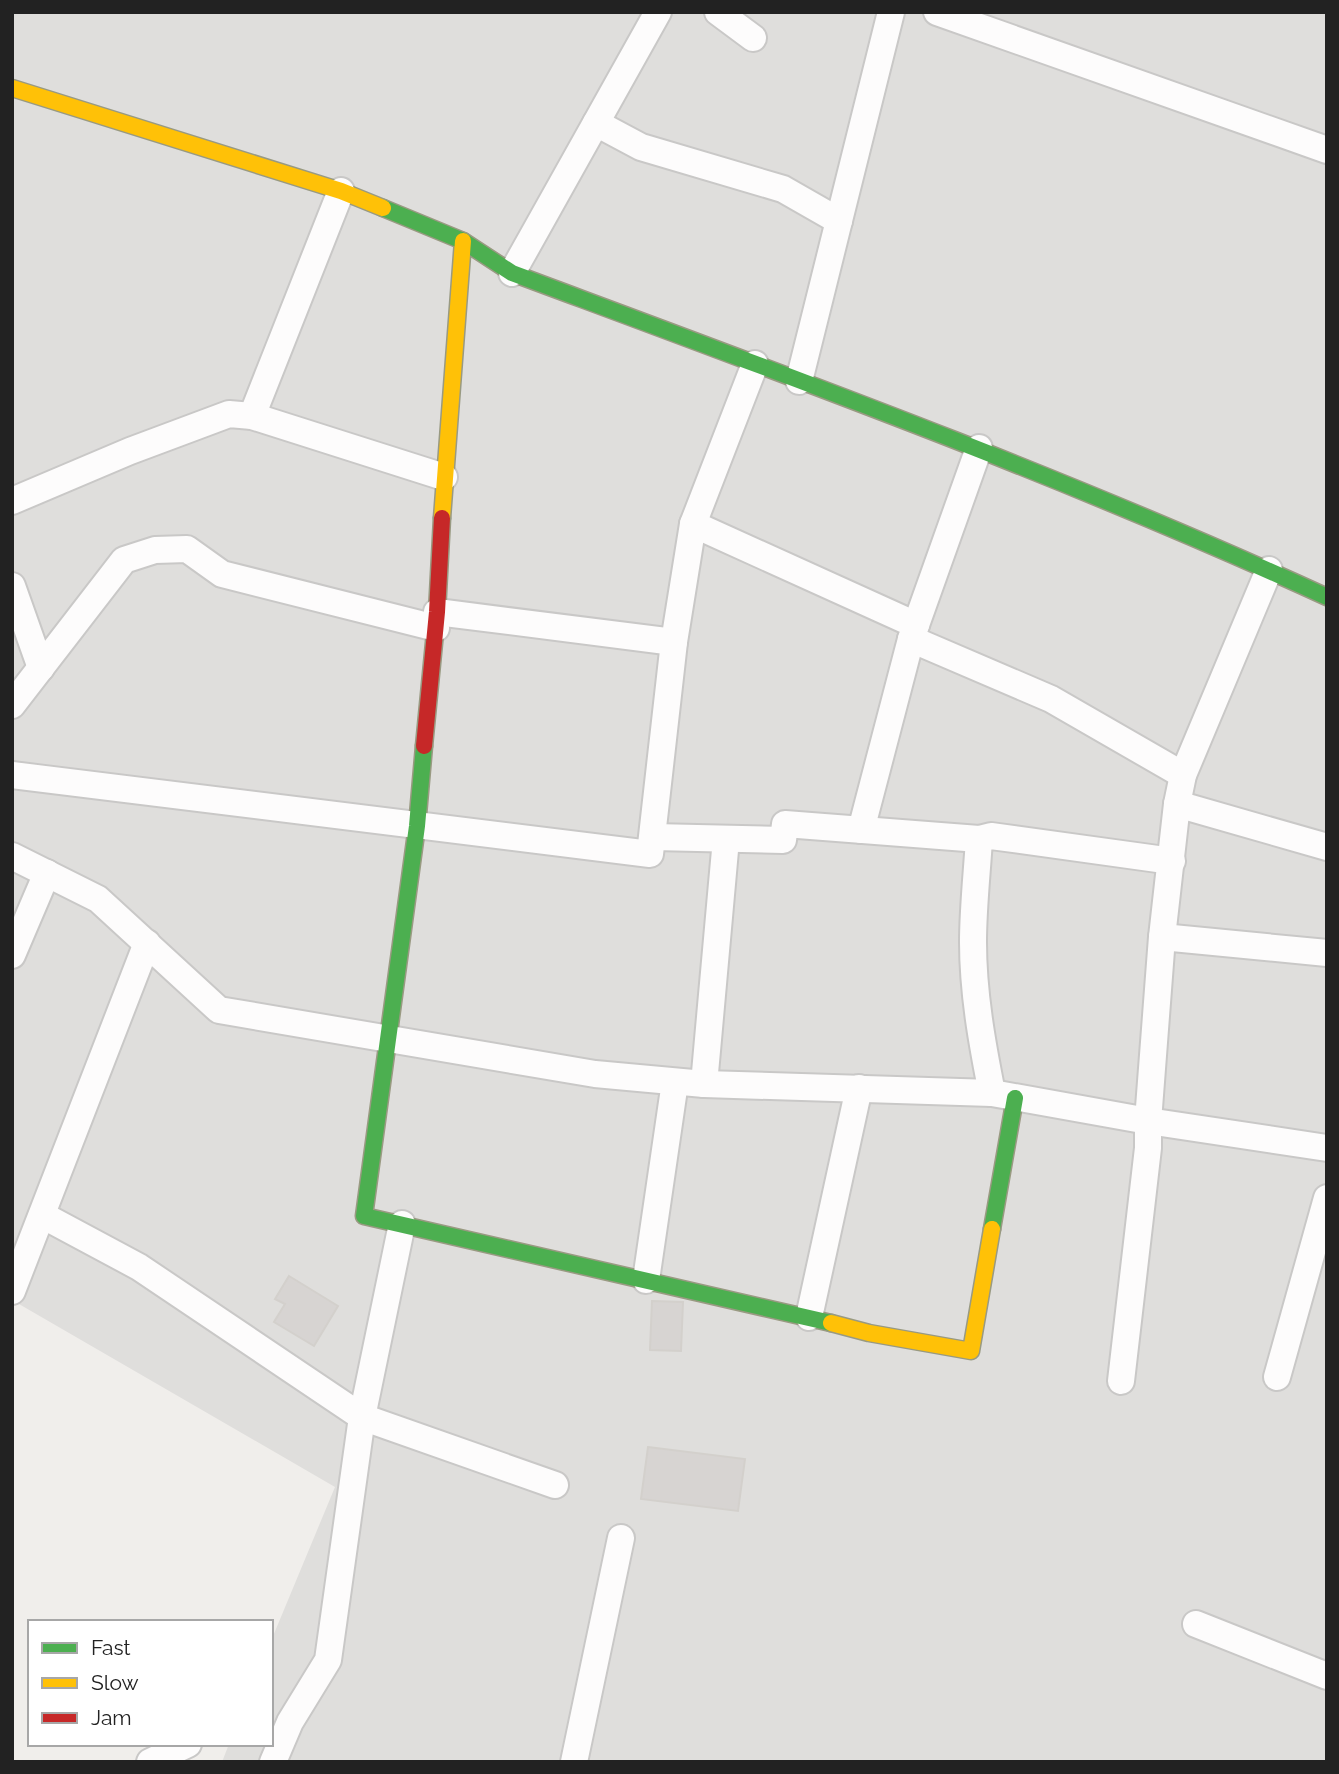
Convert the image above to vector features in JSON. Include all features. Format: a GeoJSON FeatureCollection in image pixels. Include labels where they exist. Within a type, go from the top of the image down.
{"type":"FeatureCollection","features":[{"type":"Feature","properties":{"kind":"street"},"geometry":{"type":"LineString","coordinates":[[512,273],[658,12]]}},
{"type":"Feature","properties":{"kind":"street"},"geometry":{"type":"LineString","coordinates":[[718,12],[753,38]]}},
{"type":"Feature","properties":{"kind":"street"},"geometry":{"type":"LineString","coordinates":[[799,381],[891,12]]}},
{"type":"Feature","properties":{"kind":"street"},"geometry":{"type":"LineString","coordinates":[[937,12],[1327,150]]}},
{"type":"Feature","properties":{"kind":"street"},"geometry":{"type":"LineString","coordinates":[[12,88],[341,191],[463,241],[512,273],[979,447],[1327,597]]}},
{"type":"Feature","properties":{"kind":"street"},"geometry":{"type":"LineString","coordinates":[[596,122],[641,147],[783,189],[839,221]]}},
{"type":"Feature","properties":{"kind":"street"},"geometry":{"type":"LineString","coordinates":[[253,416],[341,191]]}},
{"type":"Feature","properties":{"kind":"street"},"geometry":{"type":"LineString","coordinates":[[463,241],[444,477],[437,620],[417,825],[364,1216],[810,1317],[869,1333],[971,1350],[1003,1095],[983,1047],[975,981],[973,942],[979,839]]}},
{"type":"Feature","properties":{"kind":"street"},"geometry":{"type":"LineString","coordinates":[[12,775],[650,854],[674,642],[693,524],[755,364]]}},
{"type":"Feature","properties":{"kind":"street"},"geometry":{"type":"LineString","coordinates":[[12,501],[130,451],[229,414],[253,416],[444,477]]}},
{"type":"Feature","properties":{"kind":"street"},"geometry":{"type":"LineString","coordinates":[[861,830],[913,632],[979,447]]}},
{"type":"Feature","properties":{"kind":"street"},"geometry":{"type":"LineString","coordinates":[[693,524],[1051,699],[1183,775]]}},
{"type":"Feature","properties":{"kind":"street"},"geometry":{"type":"LineString","coordinates":[[12,705],[124,560],[155,550],[187,549],[222,574],[437,620],[674,642]]}},
{"type":"Feature","properties":{"kind":"street"},"geometry":{"type":"LineString","coordinates":[[1121,1381],[1148,1148],[1162,937],[1177,804],[1183,775],[1269,570]]}},
{"type":"Feature","properties":{"kind":"street"},"geometry":{"type":"LineString","coordinates":[[12,586],[41,668]]}},
{"type":"Feature","properties":{"kind":"street"},"geometry":{"type":"LineString","coordinates":[[1177,804],[1327,847]]}},
{"type":"Feature","properties":{"kind":"street"},"geometry":{"type":"LineString","coordinates":[[653,837],[783,840],[785,824],[979,839],[991,836],[1172,861]]}},
{"type":"Feature","properties":{"kind":"street"},"geometry":{"type":"LineString","coordinates":[[704,1084],[726,839]]}},
{"type":"Feature","properties":{"kind":"street"},"geometry":{"type":"LineString","coordinates":[[12,856],[98,899],[219,1010],[596,1074],[704,1084],[1003,1095],[1148,1121],[1327,1148]]}},
{"type":"Feature","properties":{"kind":"street"},"geometry":{"type":"LineString","coordinates":[[12,955],[47,873]]}},
{"type":"Feature","properties":{"kind":"street"},"geometry":{"type":"LineString","coordinates":[[1162,937],[1327,953]]}},
{"type":"Feature","properties":{"kind":"street"},"geometry":{"type":"LineString","coordinates":[[12,1291],[18,1256],[42,1215],[147,943]]}},
{"type":"Feature","properties":{"kind":"street"},"geometry":{"type":"LineString","coordinates":[[646,1280],[676,1082]]}},
{"type":"Feature","properties":{"kind":"street"},"geometry":{"type":"LineString","coordinates":[[810,1317],[859,1088]]}},
{"type":"Feature","properties":{"kind":"street"},"geometry":{"type":"LineString","coordinates":[[1277,1377],[1327,1198]]}},
{"type":"Feature","properties":{"kind":"street"},"geometry":{"type":"LineString","coordinates":[[42,1215],[139,1267],[362,1417],[555,1485]]}},
{"type":"Feature","properties":{"kind":"street"},"geometry":{"type":"LineString","coordinates":[[273,1762],[281,1721],[328,1660],[362,1417],[401,1224]]}},
{"type":"Feature","properties":{"kind":"street"},"geometry":{"type":"LineString","coordinates":[[574,1762],[621,1538]]}},
{"type":"Feature","properties":{"kind":"street"},"geometry":{"type":"LineString","coordinates":[[1196,1624],[1327,1676]]}},
{"type":"Feature","properties":{"kind":"street"},"geometry":{"type":"LineString","coordinates":[[150,1762],[184,1746]]}},
{"type":"Feature","properties":{"kind":"shaded area"},"geometry":{"type":"Polygon","coordinates":[[[12,12],[1327,12],[1327,1762],[222,1762],[228,1746],[273,1746],[273,1636],[335,1487],[12,1300],[12,12]]]}},
{"type":"Feature","properties":{"kind":"building"},"geometry":{"type":"Polygon","coordinates":[[[289,1276],[338,1306],[314,1346],[274,1322],[285,1304],[275,1299],[289,1276]]]}},
{"type":"Feature","properties":{"kind":"building"},"geometry":{"type":"Polygon","coordinates":[[[652,1301],[683,1302],[681,1351],[650,1350],[652,1301]]]}},
{"type":"Feature","properties":{"kind":"building"},"geometry":{"type":"Polygon","coordinates":[[[648,1447],[745,1459],[738,1511],[641,1499],[648,1447]]]}},
{"type":"Feature","properties":{"kind":"traffic: fast"},"geometry":{"type":"LineString","coordinates":[[383,208],[463,241],[512,273],[820,388],[1024,468],[1126,509],[1327,597]]}},
{"type":"Feature","properties":{"kind":"traffic: fast"},"geometry":{"type":"LineString","coordinates":[[424,746],[417,826],[364,1216],[831,1323]]}},
{"type":"Feature","properties":{"kind":"traffic: fast"},"geometry":{"type":"LineString","coordinates":[[992,1229],[1015,1098]]}},
{"type":"Feature","properties":{"kind":"traffic: slow"},"geometry":{"type":"LineString","coordinates":[[12,88],[341,191],[383,208]]}},
{"type":"Feature","properties":{"kind":"traffic: slow"},"geometry":{"type":"LineString","coordinates":[[442,518],[463,241]]}},
{"type":"Feature","properties":{"kind":"traffic: slow"},"geometry":{"type":"LineString","coordinates":[[831,1323],[869,1333],[971,1351],[992,1229]]}},
{"type":"Feature","properties":{"kind":"traffic: jam"},"geometry":{"type":"LineString","coordinates":[[424,746],[437,612],[442,518]]}}]}
